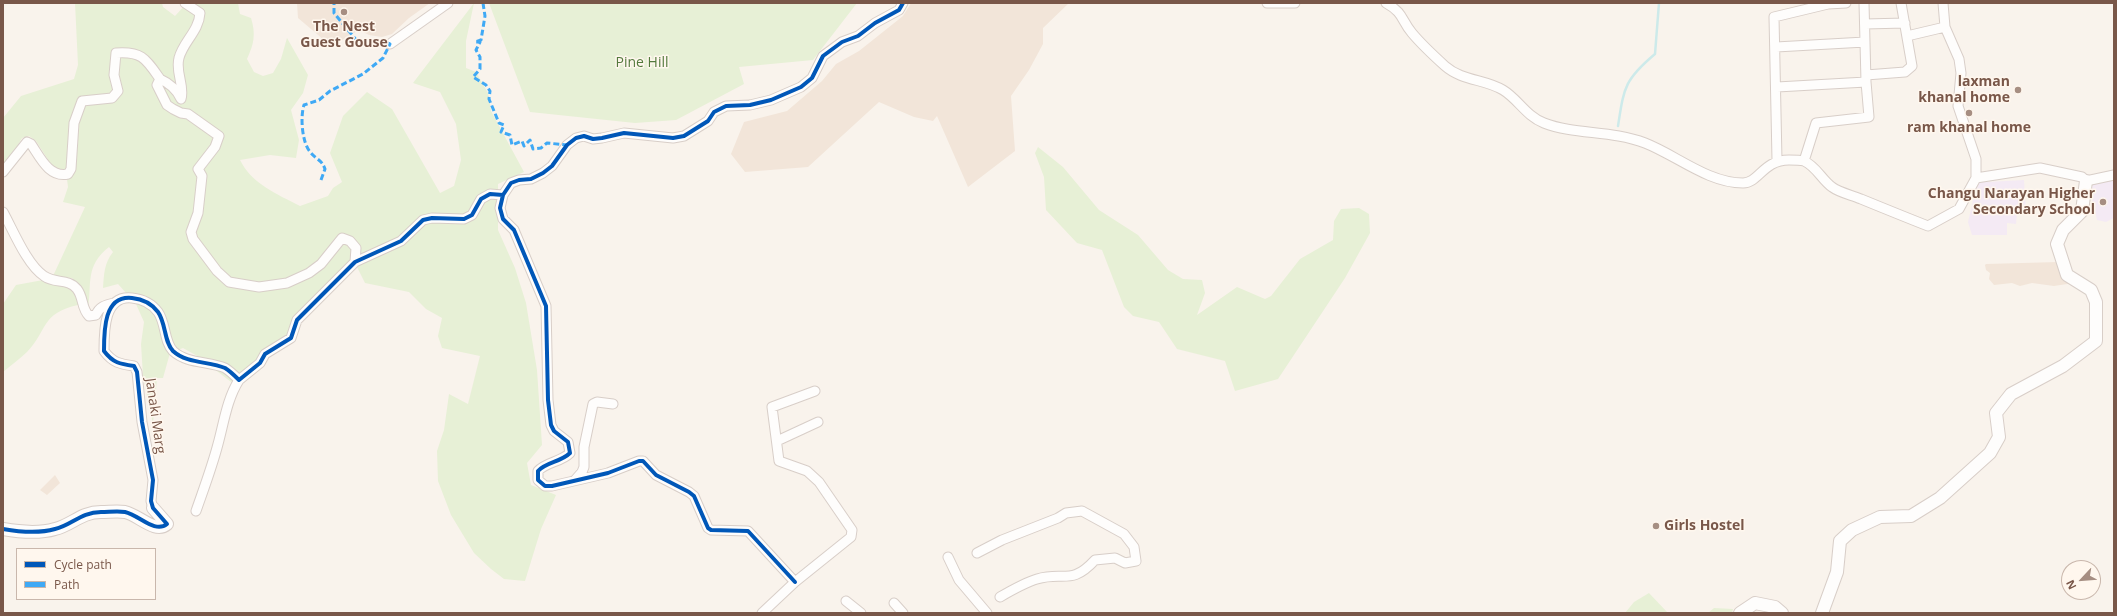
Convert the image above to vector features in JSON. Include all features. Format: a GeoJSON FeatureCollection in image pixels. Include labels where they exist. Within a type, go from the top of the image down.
{"type":"FeatureCollection","features":[{"type":"Feature","properties":{"kind":"street"},"geometry":{"type":"LineString","coordinates":[[3,172],[27,142],[31,144],[54,174],[62,176],[68,174],[71,169],[74,123],[82,101],[112,98],[118,91],[114,75],[116,53],[137,54],[147,60],[160,79],[170,85],[181,99],[182,94],[177,68],[179,56],[197,28],[200,13],[185,3]]}},
{"type":"Feature","properties":{"kind":"street"},"geometry":{"type":"LineString","coordinates":[[390,44],[448,3]]}},
{"type":"Feature","properties":{"kind":"street"},"geometry":{"type":"LineString","coordinates":[[795,582],[748,531],[711,530],[708,528],[694,496],[690,492],[656,475],[643,461],[639,461],[608,473],[552,486],[545,486],[541,484],[537,476],[541,468],[566,457],[570,453],[570,448],[568,442],[554,432],[550,425],[546,306],[514,230],[503,220],[500,208],[503,195],[511,183],[519,180],[530,179],[542,173],[552,166],[567,145],[576,138],[584,136],[593,139],[624,133],[673,138],[684,136],[708,121],[714,112],[726,106],[750,106],[771,100],[801,87],[812,78],[823,56],[842,42],[858,36],[874,23],[899,10],[903,3]]}},
{"type":"Feature","properties":{"kind":"street"},"geometry":{"type":"LineString","coordinates":[[1267,3],[1295,3]]}},
{"type":"Feature","properties":{"kind":"street"},"geometry":{"type":"LineString","coordinates":[[1386,3],[1402,15],[1406,26],[1454,74],[1501,88],[1511,95],[1530,115],[1544,123],[1574,129],[1615,134],[1638,141],[1704,172],[1731,182],[1745,183],[1753,180],[1758,174],[1778,160],[1804,161],[1811,165],[1832,187],[1928,226],[1959,209],[1976,178],[1976,159],[1958,106],[1961,73],[1959,59],[1945,27],[1943,3]]}},
{"type":"Feature","properties":{"kind":"street"},"geometry":{"type":"LineString","coordinates":[[1778,160],[1774,17],[1828,4],[1846,3]]}},
{"type":"Feature","properties":{"kind":"street"},"geometry":{"type":"LineString","coordinates":[[1804,161],[1816,123],[1869,117],[1866,78],[1864,3]]}},
{"type":"Feature","properties":{"kind":"street"},"geometry":{"type":"LineString","coordinates":[[1777,87],[1866,78],[1905,72],[1909,70],[1912,60],[1901,3]]}},
{"type":"Feature","properties":{"kind":"street"},"geometry":{"type":"LineString","coordinates":[[1865,24],[1905,22]]}},
{"type":"Feature","properties":{"kind":"street"},"geometry":{"type":"LineString","coordinates":[[1907,36],[1945,27]]}},
{"type":"Feature","properties":{"kind":"street"},"geometry":{"type":"LineString","coordinates":[[1776,47],[1865,42]]}},
{"type":"Feature","properties":{"kind":"street"},"geometry":{"type":"LineString","coordinates":[[160,79],[157,84],[168,105],[181,114],[188,114],[219,136],[214,147],[198,169],[202,176],[198,213],[191,232],[199,247],[229,282],[259,287],[288,283],[309,273],[321,264],[342,238],[350,241],[356,248],[355,262]]}},
{"type":"Feature","properties":{"kind":"street"},"geometry":{"type":"LineString","coordinates":[[1976,178],[2040,168],[2082,177],[2086,181]]}},
{"type":"Feature","properties":{"kind":"street"},"geometry":{"type":"LineString","coordinates":[[2086,181],[2114,175]]}},
{"type":"Feature","properties":{"kind":"street"},"geometry":{"type":"LineString","coordinates":[[1822,613],[1837,572],[1840,541],[1852,530],[1880,517],[1911,516],[1940,498],[1990,453],[1999,437],[1996,413],[2011,394],[2063,366],[2096,341],[2096,302],[2091,290],[2067,275],[2057,244],[2063,230],[2082,211],[2086,181]]}},
{"type":"Feature","properties":{"kind":"street"},"geometry":{"type":"LineString","coordinates":[[196,511],[211,470],[228,406],[239,380],[260,363],[265,354],[290,338],[297,320],[355,262],[401,241],[423,220],[432,218],[464,219],[472,215],[482,199],[490,194],[503,195]]}},
{"type":"Feature","properties":{"kind":"street"},"geometry":{"type":"LineString","coordinates":[[3,212],[40,274],[51,280],[63,281],[72,285],[82,296],[84,310],[89,316],[96,315],[98,309],[114,303],[124,297],[141,298],[158,311],[164,321],[172,350],[178,355],[203,364],[225,368],[239,380]]}},
{"type":"Feature","properties":{"kind":"street","name":"Janaki Marg"},"geometry":{"type":"LineString","coordinates":[[3,529],[21,532],[56,529],[78,516],[94,512],[125,512],[156,527],[163,527],[167,524],[153,508],[151,501],[153,480],[142,422],[137,372],[134,366],[118,364],[110,359],[104,351],[107,319],[114,303]]}},
{"type":"Feature","properties":{"kind":"street"},"geometry":{"type":"LineString","coordinates":[[762,613],[795,582],[851,537],[852,530],[819,482],[807,471],[779,461],[772,407],[815,391]]}},
{"type":"Feature","properties":{"kind":"street"},"geometry":{"type":"LineString","coordinates":[[575,480],[582,472],[584,467],[584,447],[594,404],[597,402],[613,404]]}},
{"type":"Feature","properties":{"kind":"street"},"geometry":{"type":"LineString","coordinates":[[777,441],[818,422]]}},
{"type":"Feature","properties":{"kind":"street"},"geometry":{"type":"LineString","coordinates":[[977,552],[1002,540],[1058,518],[1066,512],[1082,511],[1124,534],[1134,547],[1136,561],[1125,563],[1114,558],[1095,560],[1086,570],[1072,577],[1039,578],[1000,597]]}},
{"type":"Feature","properties":{"kind":"street"},"geometry":{"type":"LineString","coordinates":[[948,557],[959,580],[987,613]]}},
{"type":"Feature","properties":{"kind":"street"},"geometry":{"type":"LineString","coordinates":[[846,601],[861,613]]}},
{"type":"Feature","properties":{"kind":"street"},"geometry":{"type":"LineString","coordinates":[[894,603],[904,613]]}},
{"type":"Feature","properties":{"kind":"street"},"geometry":{"type":"LineString","coordinates":[[1740,613],[1755,603],[1775,607],[1782,613]]}},
{"type":"Feature","properties":{"kind":"shaded area"},"geometry":{"type":"Polygon","coordinates":[[[297,3],[430,3],[409,18],[392,34],[382,37],[369,35],[359,30],[342,40],[324,40],[298,18],[297,3]]]}},
{"type":"Feature","properties":{"kind":"shaded area"},"geometry":{"type":"Polygon","coordinates":[[[911,3],[1069,3],[1043,28],[1043,44],[1029,70],[1011,96],[1015,151],[968,187],[937,116],[933,121],[914,117],[879,102],[808,167],[745,172],[731,154],[744,122],[787,111],[822,81],[836,64],[859,51],[903,16],[911,3]]]}},
{"type":"Feature","properties":{"kind":"shaded area","name":"Changu Narayan Higher Secondary School"},"geometry":{"type":"Polygon","coordinates":[[[2114,178],[2114,218],[2106,222],[2097,220],[2089,186],[2114,178]]]}},
{"type":"Feature","properties":{"kind":"shaded area"},"geometry":{"type":"Polygon","coordinates":[[[1978,179],[1987,182],[2024,180],[2026,212],[2017,213],[2016,224],[2007,223],[2007,235],[1972,235],[1968,222],[1978,179]]]}},
{"type":"Feature","properties":{"kind":"shaded area"},"geometry":{"type":"Polygon","coordinates":[[[2058,262],[2074,283],[2054,286],[2032,283],[2020,286],[2012,283],[1994,285],[1989,279],[1990,273],[1986,270],[1985,265],[1986,264],[2058,262]]]}},
{"type":"Feature","properties":{"kind":"shaded area"},"geometry":{"type":"Polygon","coordinates":[[[55,475],[60,483],[47,495],[40,490],[55,475]]]}},
{"type":"Feature","properties":{"kind":"green space"},"geometry":{"type":"Polygon","coordinates":[[[75,3],[162,3],[163,7],[175,16],[187,3],[238,3],[240,14],[251,18],[254,34],[253,44],[247,59],[254,72],[263,76],[273,73],[281,59],[287,38],[308,75],[303,93],[291,110],[299,140],[296,158],[270,155],[240,160],[251,176],[258,182],[266,188],[300,206],[328,196],[333,188],[342,182],[330,153],[343,116],[367,92],[392,109],[440,193],[454,186],[461,160],[456,124],[440,92],[413,83],[474,3],[466,41],[466,68],[476,72],[488,93],[491,111],[524,172],[498,184],[498,230],[515,268],[526,303],[537,370],[542,445],[527,463],[531,485],[556,495],[541,529],[525,581],[504,579],[474,553],[451,515],[438,481],[437,451],[444,430],[449,394],[468,404],[480,356],[442,348],[438,336],[442,318],[426,309],[409,292],[365,283],[355,263],[297,320],[286,336],[251,369],[231,382],[199,357],[183,348],[170,353],[163,378],[157,378],[153,424],[143,376],[141,344],[144,322],[136,304],[118,284],[103,288],[106,265],[113,252],[109,247],[96,261],[91,275],[88,310],[79,286],[72,278],[53,276],[85,207],[63,202],[68,187],[67,179],[54,169],[36,141],[29,136],[22,138],[9,161],[3,164],[3,118],[21,96],[74,79],[78,65],[75,3]]]}},
{"type":"Feature","properties":{"kind":"green space","name":"Pine Hill"},"geometry":{"type":"Polygon","coordinates":[[[489,3],[857,3],[813,60],[739,67],[744,84],[676,120],[635,123],[530,112],[489,3]]]}},
{"type":"Feature","properties":{"kind":"green space"},"geometry":{"type":"Polygon","coordinates":[[[1038,147],[1063,167],[1099,210],[1138,235],[1168,270],[1183,279],[1202,280],[1205,293],[1197,315],[1237,287],[1265,299],[1271,296],[1300,259],[1333,240],[1334,221],[1341,209],[1359,208],[1369,214],[1370,233],[1345,278],[1278,379],[1235,391],[1225,361],[1177,349],[1159,322],[1133,316],[1124,307],[1102,250],[1077,243],[1046,210],[1044,177],[1035,153],[1038,147]]]}},
{"type":"Feature","properties":{"kind":"green space"},"geometry":{"type":"Polygon","coordinates":[[[43,280],[57,286],[60,284],[71,287],[79,298],[78,305],[66,308],[51,318],[46,323],[34,344],[27,352],[3,372],[3,304],[16,285],[43,280]]]}},
{"type":"Feature","properties":{"kind":"green space"},"geometry":{"type":"Polygon","coordinates":[[[1649,593],[1668,613],[1625,613],[1634,602],[1649,593]]]}},
{"type":"Feature","properties":{"kind":"green space"},"geometry":{"type":"Polygon","coordinates":[[[1714,608],[1733,609],[1732,613],[1708,613],[1714,608]]]}},
{"type":"Feature","properties":{"kind":"waterway"},"geometry":{"type":"LineString","coordinates":[[1618,126],[1624,93],[1631,78],[1655,54],[1659,3]]}},
{"type":"Feature","properties":{"kind":"marked path"},"geometry":{"type":"LineString","coordinates":[[321,180],[325,169],[324,166],[308,149],[304,137],[302,123],[304,105],[319,100],[330,91],[363,74],[383,58],[390,44],[383,41],[358,42],[334,13],[334,3]]}},
{"type":"Feature","properties":{"kind":"marked path"},"geometry":{"type":"LineString","coordinates":[[483,3],[485,16],[481,40],[475,42],[480,42],[476,50],[480,57],[480,69],[473,77],[486,85],[490,91],[489,99],[499,123],[504,125],[501,132],[510,135],[512,145],[522,141],[524,146],[530,140],[533,149],[541,148],[547,143],[567,145]]}},
{"type":"Feature","properties":{"kind":"cycle path"},"geometry":{"type":"LineString","coordinates":[[795,582],[748,531],[711,530],[708,528],[694,496],[656,475],[643,461],[639,461],[608,473],[552,486],[545,486],[538,480],[538,471],[541,468],[570,453],[568,442],[554,431],[551,425],[548,400],[546,306],[514,230],[503,219],[500,208],[503,195],[511,183],[519,180],[531,179],[543,173],[552,166],[567,145],[576,138],[584,136],[593,139],[624,133],[673,138],[684,136],[708,121],[714,112],[726,106],[750,105],[771,100],[801,87],[812,78],[823,56],[842,42],[858,36],[875,23],[899,10],[903,3]]}},
{"type":"Feature","properties":{"kind":"cycle path"},"geometry":{"type":"LineString","coordinates":[[3,529],[29,532],[49,531],[67,525],[82,516],[101,512],[125,512],[157,527],[167,524],[153,508],[151,501],[153,480],[142,422],[137,372],[134,366],[117,362],[104,351],[105,324],[111,308],[116,302],[123,299],[132,298],[150,304],[161,316],[168,343],[173,351],[191,360],[225,368],[239,380],[260,363],[265,354],[291,338],[297,320],[355,262],[401,241],[423,220],[432,218],[464,219],[472,215],[481,199],[490,194],[503,195]]}},
{"type":"Feature","properties":{"kind":"place","name":"The Nest Guest Gouse"},"geometry":{"type":"Point","coordinates":[344,12]}},
{"type":"Feature","properties":{"kind":"place","name":"laxman khanal home"},"geometry":{"type":"Point","coordinates":[2018,90]}},
{"type":"Feature","properties":{"kind":"place","name":"ram khanal home"},"geometry":{"type":"Point","coordinates":[1969,113]}},
{"type":"Feature","properties":{"kind":"place","name":"Changu Narayan Higher Secondary School"},"geometry":{"type":"Point","coordinates":[2103,202]}},
{"type":"Feature","properties":{"kind":"place","name":"Girls Hostel"},"geometry":{"type":"Point","coordinates":[1656,526]}}]}
